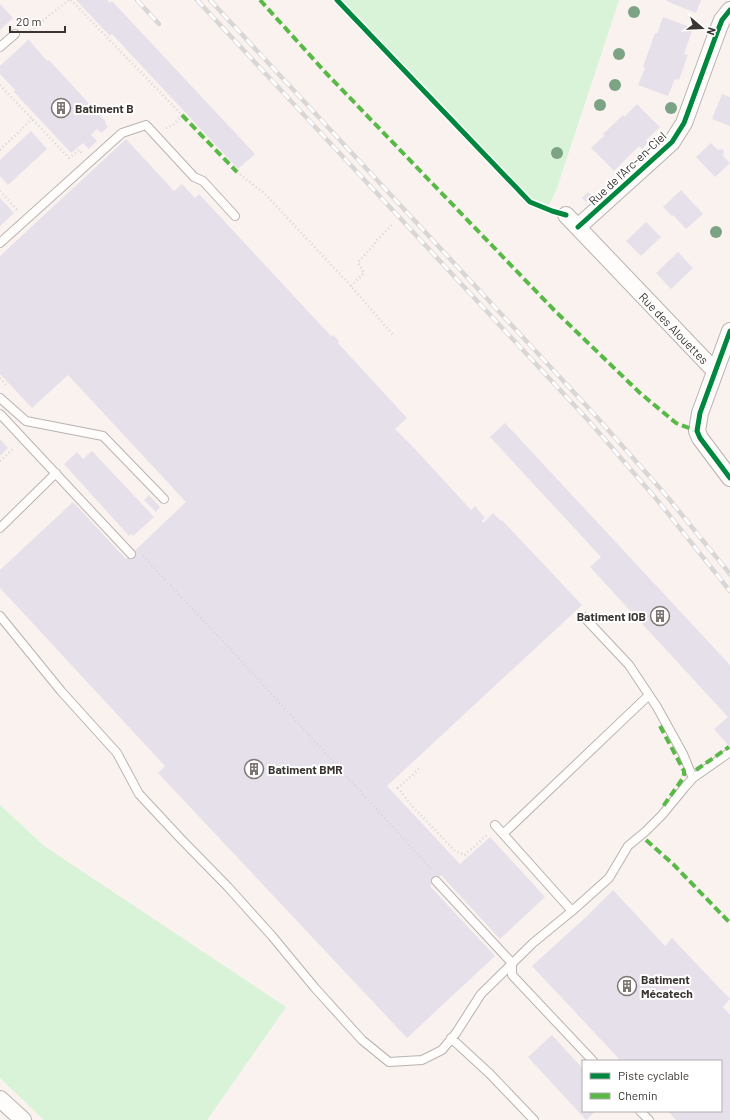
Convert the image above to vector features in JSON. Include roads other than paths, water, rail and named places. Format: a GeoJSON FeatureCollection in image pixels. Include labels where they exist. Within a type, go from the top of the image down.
{"type":"FeatureCollection","features":[{"type":"Feature","properties":{"kind":"street","name":"Rue de l'Arc-en-Ciel"},"geometry":{"type":"LineString","coordinates":[[578,227],[672,142],[689,112],[722,20],[730,10]]}},
{"type":"Feature","properties":{"kind":"street","name":"Rue des Alouettes"},"geometry":{"type":"LineString","coordinates":[[566,215],[716,371],[700,412],[697,431],[700,438],[730,478]]}},
{"type":"Feature","properties":{"kind":"street"},"geometry":{"type":"LineString","coordinates":[[716,371],[730,331]]}},
{"type":"Feature","properties":{"kind":"street"},"geometry":{"type":"LineString","coordinates":[[0,1099],[22,1120]]}},
{"type":"Feature","properties":{"kind":"lane"},"geometry":{"type":"LineString","coordinates":[[0,46],[15,34]]}},
{"type":"Feature","properties":{"kind":"lane"},"geometry":{"type":"LineString","coordinates":[[0,243],[122,133],[146,125],[194,177],[203,181],[235,216]]}},
{"type":"Feature","properties":{"kind":"lane"},"geometry":{"type":"LineString","coordinates":[[0,398],[26,421],[103,436],[164,499]]}},
{"type":"Feature","properties":{"kind":"lane"},"geometry":{"type":"LineString","coordinates":[[0,414],[131,554]]}},
{"type":"Feature","properties":{"kind":"lane"},"geometry":{"type":"LineString","coordinates":[[0,528],[56,473]]}},
{"type":"Feature","properties":{"kind":"lane"},"geometry":{"type":"LineString","coordinates":[[0,616],[60,691],[117,753],[139,794],[238,898],[362,1040],[389,1062],[422,1060],[442,1050],[456,1032],[481,994],[533,943],[609,878],[628,846],[652,825],[693,778],[730,752]]}},
{"type":"Feature","properties":{"kind":"lane"},"geometry":{"type":"LineString","coordinates":[[584,617],[629,665],[657,707],[683,754],[693,778]]}},
{"type":"Feature","properties":{"kind":"lane"},"geometry":{"type":"LineString","coordinates":[[572,911],[499,829],[558,783],[649,695]]}},
{"type":"Feature","properties":{"kind":"lane"},"geometry":{"type":"LineString","coordinates":[[436,881],[512,963],[512,975],[592,1060]]}},
{"type":"Feature","properties":{"kind":"lane"},"geometry":{"type":"LineString","coordinates":[[451,1038],[490,1074],[534,1120]]}},
{"type":"Feature","properties":{"kind":"lane"},"geometry":{"type":"LineString","coordinates":[[641,1112],[649,1120]]}},
{"type":"Feature","properties":{"kind":"railway"},"geometry":{"type":"LineString","coordinates":[[137,0],[159,24]]}},
{"type":"Feature","properties":{"kind":"railway"},"geometry":{"type":"LineString","coordinates":[[197,0],[588,420],[658,501],[730,591]]}},
{"type":"Feature","properties":{"kind":"railway"},"geometry":{"type":"LineString","coordinates":[[210,0],[594,414],[665,494],[730,574]]}},
{"type":"Feature","properties":{"kind":"place","name":"Batiment B"},"geometry":{"type":"Point","coordinates":[61,108]}},
{"type":"Feature","properties":{"kind":"place","name":"Batiment IOB"},"geometry":{"type":"Point","coordinates":[660,616]}},
{"type":"Feature","properties":{"kind":"place","name":"Batiment BMR"},"geometry":{"type":"Point","coordinates":[254,769]}},
{"type":"Feature","properties":{"kind":"place","name":"Batiment Mécatech"},"geometry":{"type":"Point","coordinates":[627,986]}}]}
